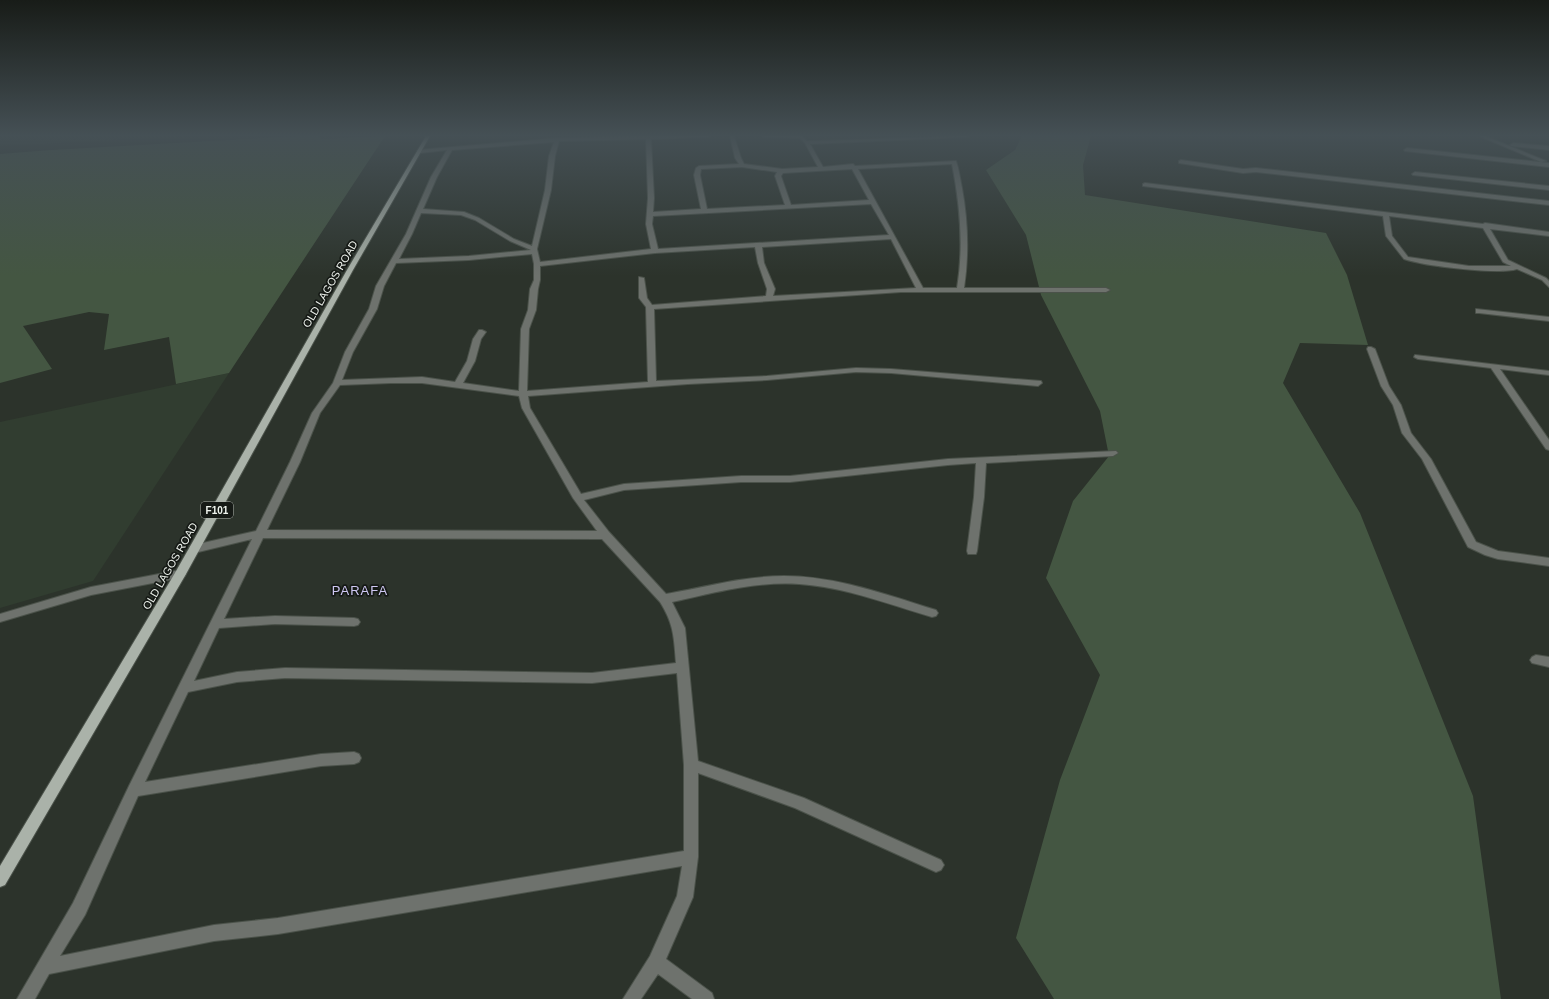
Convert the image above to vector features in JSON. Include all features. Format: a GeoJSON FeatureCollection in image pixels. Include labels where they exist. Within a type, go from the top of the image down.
{"type":"FeatureCollection","features":[{"type":"Feature","properties":{"kind":"main road","name":"OLD LAGOS ROAD"},"geometry":{"type":"LineString","coordinates":[[0,880],[180,574],[350,270],[401,183]]}},
{"type":"Feature","properties":{"kind":"street"},"geometry":{"type":"LineString","coordinates":[[25,999],[79,909],[134,790],[260,534],[316,413],[337,384],[349,352],[373,309],[380,286],[420,211],[432,183]]}},
{"type":"Feature","properties":{"kind":"street"},"geometry":{"type":"LineString","coordinates":[[549,183],[534,250],[537,264],[537,280],[534,289],[532,310],[525,329],[523,394],[526,408],[578,498],[605,535],[664,599],[672,611],[678,628],[683,667],[691,765],[691,857],[684,897],[656,962],[631,999]]}},
{"type":"Feature","properties":{"kind":"street"},"geometry":{"type":"LineString","coordinates":[[651,183],[652,198],[650,231],[655,251]]}},
{"type":"Feature","properties":{"kind":"street"},"geometry":{"type":"LineString","coordinates":[[699,183],[704,210]]}},
{"type":"Feature","properties":{"kind":"street"},"geometry":{"type":"LineString","coordinates":[[780,183],[788,207]]}},
{"type":"Feature","properties":{"kind":"street"},"geometry":{"type":"LineString","coordinates":[[863,183],[872,202],[893,237],[921,290]]}},
{"type":"Feature","properties":{"kind":"street"},"geometry":{"type":"LineString","coordinates":[[958,183],[962,200],[964,227],[964,272],[960,291]]}},
{"type":"Feature","properties":{"kind":"street"},"geometry":{"type":"LineString","coordinates":[[1368,183],[1549,203]]}},
{"type":"Feature","properties":{"kind":"street"},"geometry":{"type":"LineString","coordinates":[[1498,183],[1549,188]]}},
{"type":"Feature","properties":{"kind":"street"},"geometry":{"type":"LineString","coordinates":[[1145,185],[1331,206],[1549,234]]}},
{"type":"Feature","properties":{"kind":"street"},"geometry":{"type":"LineString","coordinates":[[650,214],[872,202]]}},
{"type":"Feature","properties":{"kind":"street"},"geometry":{"type":"LineString","coordinates":[[420,211],[462,213],[477,219],[512,240],[534,250]]}},
{"type":"Feature","properties":{"kind":"street"},"geometry":{"type":"LineString","coordinates":[[1386,214],[1389,236],[1406,258],[1469,268],[1510,269],[1516,267]]}},
{"type":"Feature","properties":{"kind":"street"},"geometry":{"type":"LineString","coordinates":[[1485,225],[1505,261],[1544,279],[1549,285]]}},
{"type":"Feature","properties":{"kind":"street"},"geometry":{"type":"LineString","coordinates":[[537,264],[655,251],[893,237]]}},
{"type":"Feature","properties":{"kind":"street"},"geometry":{"type":"LineString","coordinates":[[758,245],[761,263],[771,289],[769,298]]}},
{"type":"Feature","properties":{"kind":"street"},"geometry":{"type":"LineString","coordinates":[[394,261],[469,258],[534,250]]}},
{"type":"Feature","properties":{"kind":"street"},"geometry":{"type":"LineString","coordinates":[[641,278],[644,298],[650,308],[652,384]]}},
{"type":"Feature","properties":{"kind":"street"},"geometry":{"type":"LineString","coordinates":[[650,308],[769,298],[921,290],[1106,290]]}},
{"type":"Feature","properties":{"kind":"street"},"geometry":{"type":"LineString","coordinates":[[1479,311],[1549,320]]}},
{"type":"Feature","properties":{"kind":"street"},"geometry":{"type":"LineString","coordinates":[[458,385],[472,361],[477,339],[482,332]]}},
{"type":"Feature","properties":{"kind":"street"},"geometry":{"type":"LineString","coordinates":[[1371,349],[1385,386],[1397,405],[1407,433],[1426,459],[1472,544],[1478,549],[1491,553],[1549,562]]}},
{"type":"Feature","properties":{"kind":"street"},"geometry":{"type":"LineString","coordinates":[[1418,357],[1549,373]]}},
{"type":"Feature","properties":{"kind":"street"},"geometry":{"type":"LineString","coordinates":[[1494,366],[1549,447]]}},
{"type":"Feature","properties":{"kind":"street"},"geometry":{"type":"LineString","coordinates":[[337,384],[391,380],[422,380],[523,394],[652,384],[767,378],[856,370],[891,371],[1038,384]]}},
{"type":"Feature","properties":{"kind":"street"},"geometry":{"type":"LineString","coordinates":[[578,498],[624,487],[741,479],[790,478],[980,460],[1113,453]]}},
{"type":"Feature","properties":{"kind":"street"},"geometry":{"type":"LineString","coordinates":[[972,551],[979,497],[980,460]]}},
{"type":"Feature","properties":{"kind":"street"},"geometry":{"type":"LineString","coordinates":[[194,549],[260,534],[605,535]]}},
{"type":"Feature","properties":{"kind":"street"},"geometry":{"type":"LineString","coordinates":[[0,618],[92,591],[180,574]]}},
{"type":"Feature","properties":{"kind":"street"},"geometry":{"type":"LineString","coordinates":[[664,599],[761,582],[799,580],[833,585],[932,613]]}},
{"type":"Feature","properties":{"kind":"street"},"geometry":{"type":"LineString","coordinates":[[216,624],[275,620],[354,622]]}},
{"type":"Feature","properties":{"kind":"street"},"geometry":{"type":"LineString","coordinates":[[1536,660],[1549,662]]}},
{"type":"Feature","properties":{"kind":"street"},"geometry":{"type":"LineString","coordinates":[[185,688],[237,677],[285,673],[339,673],[453,677],[592,678],[683,667]]}},
{"type":"Feature","properties":{"kind":"street"},"geometry":{"type":"LineString","coordinates":[[134,790],[321,760],[354,758]]}},
{"type":"Feature","properties":{"kind":"street"},"geometry":{"type":"LineString","coordinates":[[691,765],[799,803],[936,865]]}},
{"type":"Feature","properties":{"kind":"street"},"geometry":{"type":"LineString","coordinates":[[44,967],[214,933],[278,926],[691,857]]}},
{"type":"Feature","properties":{"kind":"street"},"geometry":{"type":"LineString","coordinates":[[656,962],[706,999]]}},
{"type":"Feature","properties":{"kind":"shaded area"},"geometry":{"type":"Polygon","coordinates":[[[0,183],[354,183],[229,373],[176,384],[169,337],[104,350],[109,314],[89,312],[23,326],[52,369],[0,383],[0,183]]]}},
{"type":"Feature","properties":{"kind":"shaded area"},"geometry":{"type":"Polygon","coordinates":[[[994,183],[1084,183],[1085,195],[1326,233],[1347,275],[1368,345],[1300,343],[1283,383],[1360,513],[1473,796],[1501,999],[1054,999],[1016,938],[1060,780],[1100,675],[1046,578],[1073,501],[1109,456],[1100,411],[1041,295],[1026,235],[994,183]]]}},
{"type":"Feature","properties":{"kind":"shaded area"},"geometry":{"type":"Polygon","coordinates":[[[229,373],[93,581],[0,608],[0,422],[229,373]]]}},
{"type":"Feature","properties":{"kind":"district","name":"PARAFA"},"geometry":{"type":"Point","coordinates":[360,590]}}]}
